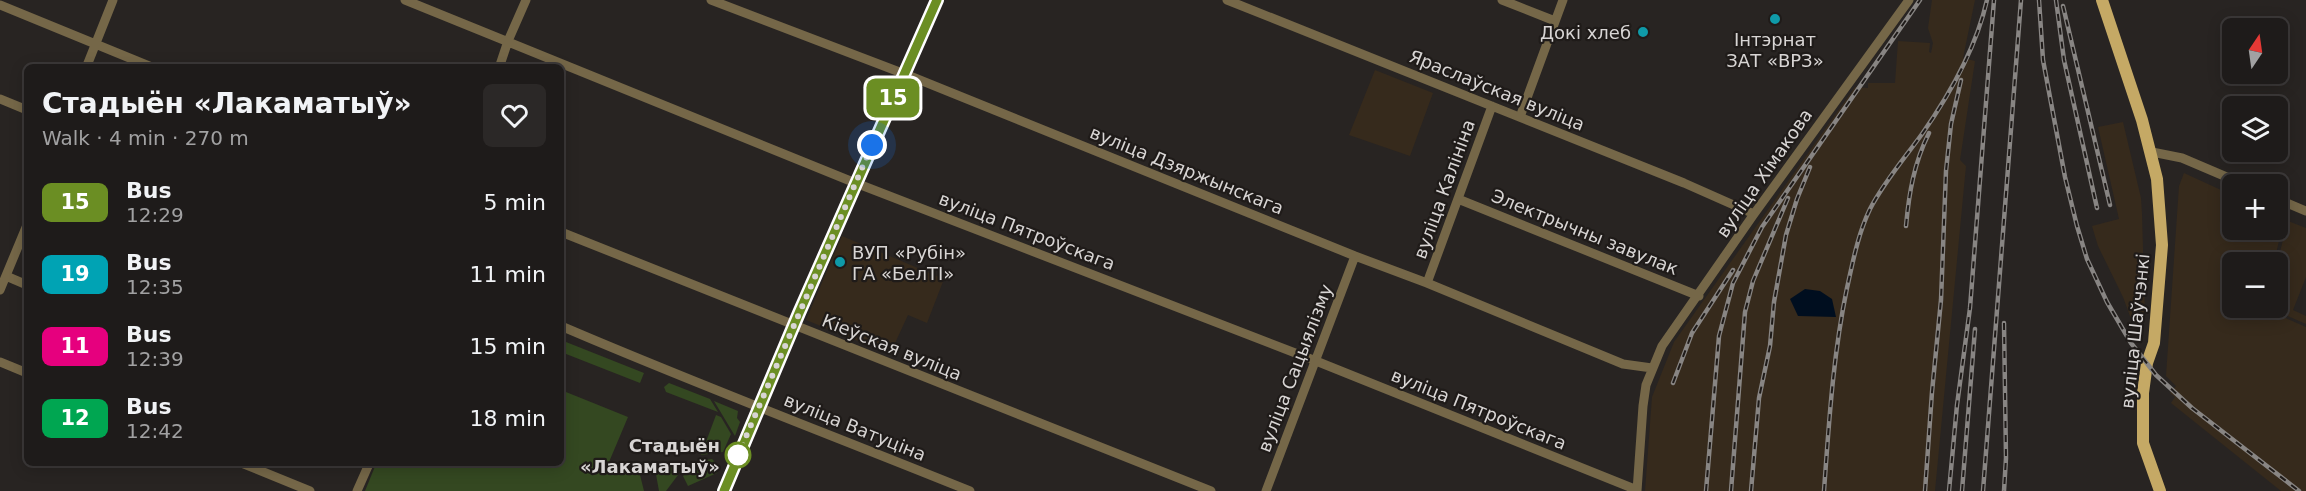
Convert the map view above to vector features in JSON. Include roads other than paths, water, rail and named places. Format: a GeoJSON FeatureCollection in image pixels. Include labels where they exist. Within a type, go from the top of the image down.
{"type":"FeatureCollection","features":[{"type":"Feature","properties":{"kind":"main road"},"geometry":{"type":"LineString","coordinates":[[724,491],[856,182],[937,0]]}},
{"type":"Feature","properties":{"kind":"main road","name":"вуліца Шаўчэнкі"},"geometry":{"type":"LineString","coordinates":[[2102,0],[2152,152],[2157,179],[2162,244],[2154,343],[2146,363],[2143,444],[2150,469],[2160,491]]}},
{"type":"Feature","properties":{"kind":"street"},"geometry":{"type":"LineString","coordinates":[[88,64],[113,0]]}},
{"type":"Feature","properties":{"kind":"street","name":"вуліца Пятроўскага"},"geometry":{"type":"LineString","coordinates":[[405,0],[856,182],[1316,361],[1637,491]]}},
{"type":"Feature","properties":{"kind":"street"},"geometry":{"type":"LineString","coordinates":[[500,64],[526,0]]}},
{"type":"Feature","properties":{"kind":"street","name":"вуліца Дзяржынскага"},"geometry":{"type":"LineString","coordinates":[[711,0],[904,74],[1355,256],[1427,282],[1623,364],[1652,368]]}},
{"type":"Feature","properties":{"kind":"street","name":"Яраслаўская вуліца"},"geometry":{"type":"LineString","coordinates":[[1227,0],[1684,183],[1754,214]]}},
{"type":"Feature","properties":{"kind":"street"},"geometry":{"type":"LineString","coordinates":[[1502,0],[1555,21]]}},
{"type":"Feature","properties":{"kind":"street"},"geometry":{"type":"LineString","coordinates":[[1520,117],[1563,0]]}},
{"type":"Feature","properties":{"kind":"street","name":"вуліца Хімакова"},"geometry":{"type":"LineString","coordinates":[[1637,491],[1643,406],[1652,368],[1662,346],[1754,214],[1909,0]]}},
{"type":"Feature","properties":{"kind":"street"},"geometry":{"type":"LineString","coordinates":[[0,5],[144,64]]}},
{"type":"Feature","properties":{"kind":"street"},"geometry":{"type":"LineString","coordinates":[[0,99],[24,109]]}},
{"type":"Feature","properties":{"kind":"street","name":"вуліца Калініна"},"geometry":{"type":"LineString","coordinates":[[1427,282],[1492,106]]}},
{"type":"Feature","properties":{"kind":"street"},"geometry":{"type":"LineString","coordinates":[[2152,152],[2182,158],[2222,175]]}},
{"type":"Feature","properties":{"kind":"street","name":"Электрычны завулак"},"geometry":{"type":"LineString","coordinates":[[1458,199],[1699,296]]}},
{"type":"Feature","properties":{"kind":"street"},"geometry":{"type":"LineString","coordinates":[[2288,204],[2306,211]]}},
{"type":"Feature","properties":{"kind":"street"},"geometry":{"type":"LineString","coordinates":[[0,290],[24,232]]}},
{"type":"Feature","properties":{"kind":"street","name":"Кіеўская вуліца"},"geometry":{"type":"LineString","coordinates":[[564,232],[1211,491]]}},
{"type":"Feature","properties":{"kind":"street","name":"вуліца Сацыялізму"},"geometry":{"type":"LineString","coordinates":[[1266,491],[1355,256]]}},
{"type":"Feature","properties":{"kind":"street"},"geometry":{"type":"LineString","coordinates":[[6,276],[24,284]]}},
{"type":"Feature","properties":{"kind":"street","name":"вуліца Ватуціна"},"geometry":{"type":"LineString","coordinates":[[564,327],[667,372],[759,406],[970,491]]}},
{"type":"Feature","properties":{"kind":"street"},"geometry":{"type":"LineString","coordinates":[[0,362],[24,372]]}},
{"type":"Feature","properties":{"kind":"street"},"geometry":{"type":"LineString","coordinates":[[249,466],[310,491]]}},
{"type":"Feature","properties":{"kind":"street"},"geometry":{"type":"LineString","coordinates":[[357,491],[368,466]]}},
{"type":"Feature","properties":{"kind":"water"},"geometry":{"type":"Polygon","coordinates":[[[1805,289],[1820,291],[1832,299],[1836,317],[1798,316],[1790,299],[1805,289]]]}},
{"type":"Feature","properties":{"kind":"railway"},"geometry":{"type":"LineString","coordinates":[[1706,491],[1719,336],[1733,283],[1762,227],[1920,0]]}},
{"type":"Feature","properties":{"kind":"railway"},"geometry":{"type":"LineString","coordinates":[[1824,491],[1838,338],[1847,288],[1862,228],[1882,189],[1922,134],[1952,87],[1976,36],[1987,0]]}},
{"type":"Feature","properties":{"kind":"railway"},"geometry":{"type":"LineString","coordinates":[[1949,491],[1957,405],[1970,308],[1994,0]]}},
{"type":"Feature","properties":{"kind":"railway"},"geometry":{"type":"LineString","coordinates":[[1983,491],[2021,0]]}},
{"type":"Feature","properties":{"kind":"railway"},"geometry":{"type":"LineString","coordinates":[[2039,0],[2043,60],[2065,177],[2087,259],[2107,302],[2131,343],[2156,375],[2192,408],[2299,491]]}},
{"type":"Feature","properties":{"kind":"railway"},"geometry":{"type":"LineString","coordinates":[[2056,0],[2064,60],[2097,208]]}},
{"type":"Feature","properties":{"kind":"railway"},"geometry":{"type":"LineString","coordinates":[[2063,6],[2110,205]]}},
{"type":"Feature","properties":{"kind":"railway"},"geometry":{"type":"LineString","coordinates":[[1925,491],[1941,300],[1946,171],[1951,124],[1961,80]]}},
{"type":"Feature","properties":{"kind":"railway"},"geometry":{"type":"LineString","coordinates":[[1906,226],[1913,178],[1929,133]]}},
{"type":"Feature","properties":{"kind":"railway"},"geometry":{"type":"LineString","coordinates":[[1751,491],[1759,398],[1770,346],[1774,302],[1786,235],[1810,167]]}},
{"type":"Feature","properties":{"kind":"railway"},"geometry":{"type":"LineString","coordinates":[[1731,491],[1745,312],[1753,281],[1788,198]]}},
{"type":"Feature","properties":{"kind":"railway"},"geometry":{"type":"LineString","coordinates":[[1673,383],[1692,333],[1733,270]]}},
{"type":"Feature","properties":{"kind":"railway"},"geometry":{"type":"LineString","coordinates":[[2004,323],[2006,458],[2004,491]]}},
{"type":"Feature","properties":{"kind":"railway"},"geometry":{"type":"LineString","coordinates":[[1962,491],[1975,329]]}},
{"type":"Feature","properties":{"kind":"place","name":"Інтэрнат ЗАТ «ВРЗ»"},"geometry":{"type":"Point","coordinates":[1775,19]}},
{"type":"Feature","properties":{"kind":"place","name":"Докі хлеб"},"geometry":{"type":"Point","coordinates":[1643,32]}},
{"type":"Feature","properties":{"kind":"place","name":"ВУП «Рубін» ГА «БелТІ»"},"geometry":{"type":"Point","coordinates":[840,262]}},
{"type":"Feature","properties":{"kind":"place","name":"Стадыён «Лакаматыў»"},"geometry":{"type":"Point","coordinates":[738,455]}}]}
